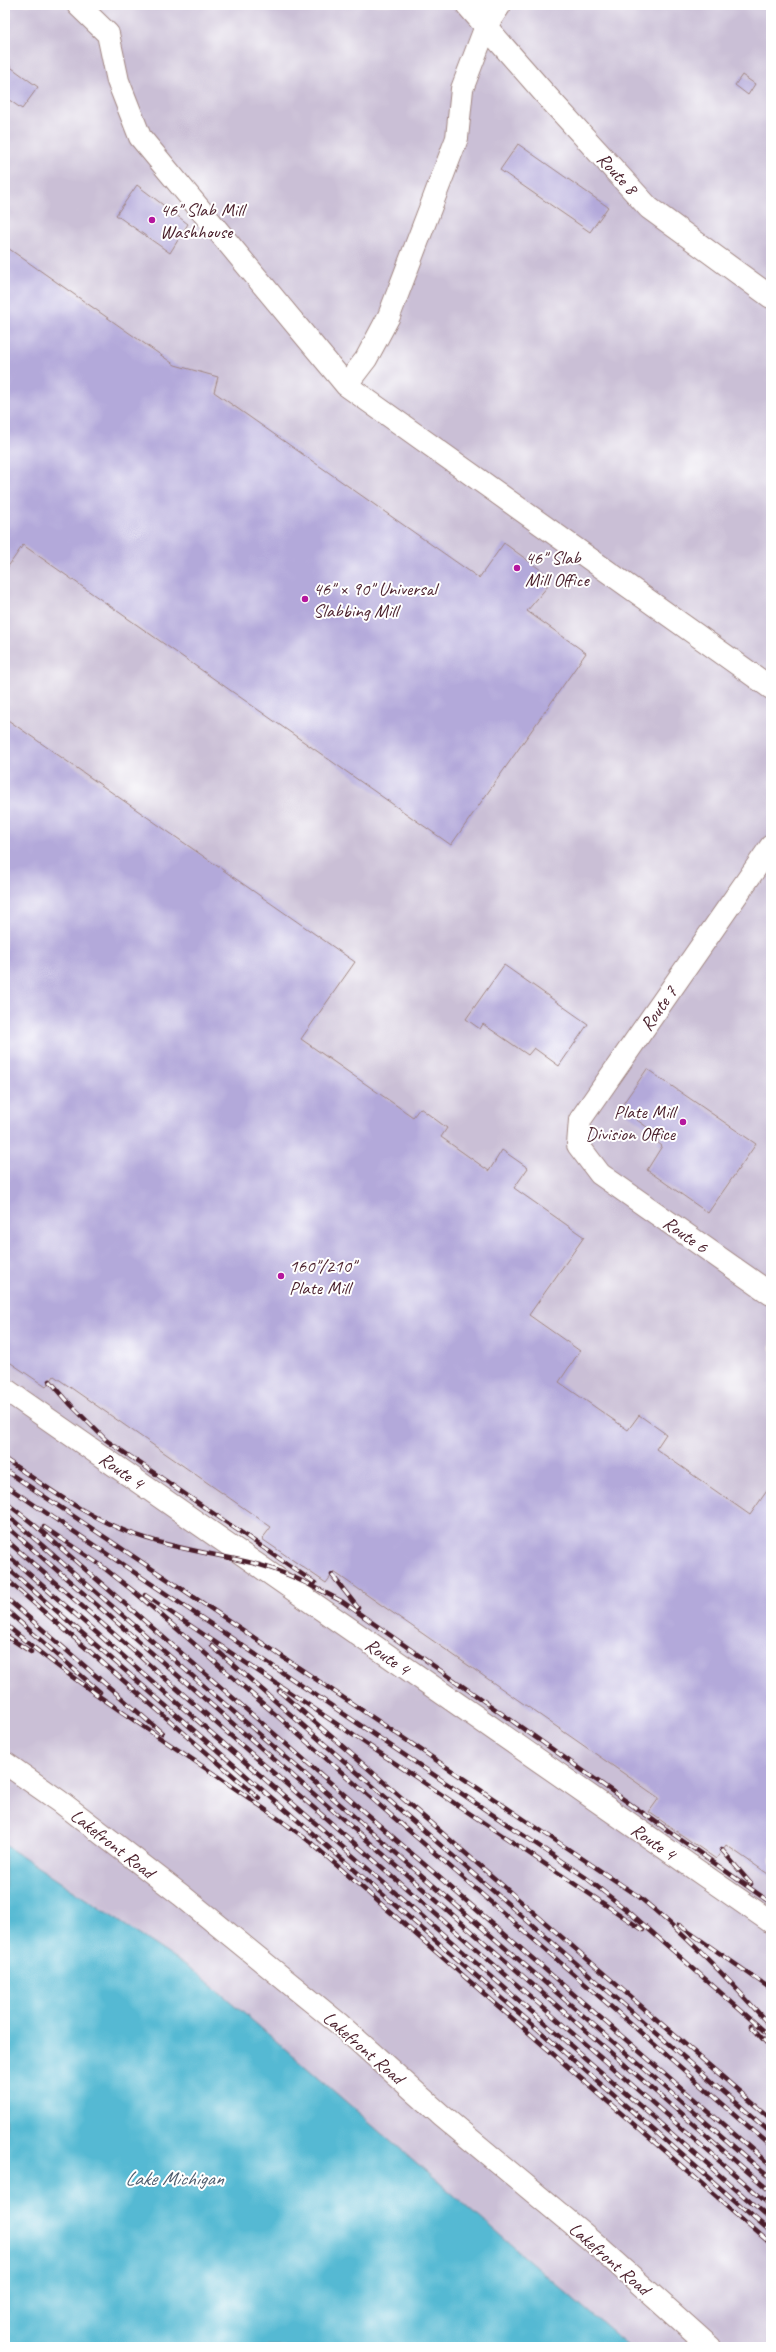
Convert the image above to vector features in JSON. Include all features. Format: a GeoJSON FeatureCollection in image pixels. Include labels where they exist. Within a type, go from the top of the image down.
{"type":"FeatureCollection","features":[{"type":"Feature","properties":{"kind":"street"},"geometry":{"type":"LineString","coordinates":[[78,5],[108,34],[118,81],[140,137],[346,386],[771,688]]}},
{"type":"Feature","properties":{"kind":"street","name":"Route 8"},"geometry":{"type":"LineString","coordinates":[[467,5],[545,94],[650,208],[771,297]]}},
{"type":"Feature","properties":{"kind":"street"},"geometry":{"type":"LineString","coordinates":[[346,386],[366,359],[389,316],[457,138],[462,89],[486,26],[500,5]]}},
{"type":"Feature","properties":{"kind":"street","name":"Route 7"},"geometry":{"type":"LineString","coordinates":[[600,1174],[578,1144],[580,1120],[771,846]]}},
{"type":"Feature","properties":{"kind":"street","name":"Route 6"},"geometry":{"type":"LineString","coordinates":[[600,1174],[771,1294]]}},
{"type":"Feature","properties":{"kind":"street","name":"Route 4"},"geometry":{"type":"LineString","coordinates":[[5,1389],[771,1922]]}},
{"type":"Feature","properties":{"kind":"street","name":"Lakefront Road"},"geometry":{"type":"LineString","coordinates":[[5,1763],[62,1803],[181,1895],[332,2018],[441,2116],[591,2240],[710,2347]]}},
{"type":"Feature","properties":{"kind":"shaded area"},"geometry":{"type":"Polygon","coordinates":[[[5,5],[771,5],[771,2347],[629,2347],[201,1976],[5,1845],[5,5]]]}},
{"type":"Feature","properties":{"kind":"water","name":"Lake Michigan"},"geometry":{"type":"Polygon","coordinates":[[[5,1845],[201,1976],[629,2347],[5,2347],[5,1845]]]}},
{"type":"Feature","properties":{"kind":"building"},"geometry":{"type":"Polygon","coordinates":[[[5,63],[38,87],[22,109],[5,97],[5,63]]]}},
{"type":"Feature","properties":{"kind":"building"},"geometry":{"type":"Polygon","coordinates":[[[742,75],[755,84],[748,95],[735,85],[742,75]]]}},
{"type":"Feature","properties":{"kind":"building"},"geometry":{"type":"Polygon","coordinates":[[[518,144],[608,207],[590,232],[500,170],[518,144]]]}},
{"type":"Feature","properties":{"kind":"building","name":"46\" Slab Mill Washhouse"},"geometry":{"type":"Polygon","coordinates":[[[137,185],[188,224],[170,253],[116,215],[137,185]]]}},
{"type":"Feature","properties":{"kind":"building","name":"46\" × 90\" Universal Slabbing Mill"},"geometry":{"type":"Polygon","coordinates":[[[5,246],[175,365],[218,377],[214,392],[479,578],[504,543],[545,573],[540,579],[548,586],[527,611],[586,653],[451,845],[23,545],[5,571],[5,246]]]}},
{"type":"Feature","properties":{"kind":"building","name":"160\"/210\" Plate Mill"},"geometry":{"type":"Polygon","coordinates":[[[5,718],[355,962],[301,1039],[413,1117],[420,1108],[447,1128],[441,1137],[489,1171],[502,1150],[528,1168],[514,1188],[584,1237],[529,1315],[580,1351],[559,1382],[628,1430],[639,1415],[666,1434],[656,1449],[750,1515],[771,1485],[771,1876],[726,1845],[716,1859],[649,1812],[659,1798],[334,1572],[326,1583],[262,1539],[271,1527],[54,1376],[46,1387],[5,1359],[5,718]]]}},
{"type":"Feature","properties":{"kind":"building"},"geometry":{"type":"Polygon","coordinates":[[[504,965],[588,1024],[559,1066],[534,1048],[528,1055],[483,1024],[480,1029],[466,1019],[504,965]]]}},
{"type":"Feature","properties":{"kind":"building","name":"Plate Mill Division Office"},"geometry":{"type":"Polygon","coordinates":[[[647,1069],[756,1144],[708,1213],[647,1170],[662,1146],[657,1142],[661,1137],[620,1108],[647,1069]]]}},
{"type":"Feature","properties":{"kind":"railway"},"geometry":{"type":"LineString","coordinates":[[50,1381],[71,1405],[106,1440],[315,1583]]}},
{"type":"Feature","properties":{"kind":"railway"},"geometry":{"type":"LineString","coordinates":[[5,1459],[72,1504],[107,1523],[145,1538],[170,1545],[273,1569],[308,1584],[343,1602],[771,1903]]}},
{"type":"Feature","properties":{"kind":"railway"},"geometry":{"type":"LineString","coordinates":[[5,1470],[638,1896],[708,1959],[771,2027]]}},
{"type":"Feature","properties":{"kind":"railway"},"geometry":{"type":"LineString","coordinates":[[5,1485],[585,1877],[628,1911],[771,2037]]}},
{"type":"Feature","properties":{"kind":"railway"},"geometry":{"type":"LineString","coordinates":[[5,1502],[32,1523],[771,2166]]}},
{"type":"Feature","properties":{"kind":"railway"},"geometry":{"type":"LineString","coordinates":[[5,1513],[771,2179]]}},
{"type":"Feature","properties":{"kind":"railway"},"geometry":{"type":"LineString","coordinates":[[5,1525],[771,2192]]}},
{"type":"Feature","properties":{"kind":"railway"},"geometry":{"type":"LineString","coordinates":[[44,1527],[102,1566]]}},
{"type":"Feature","properties":{"kind":"railway"},"geometry":{"type":"LineString","coordinates":[[5,1539],[771,2206]]}},
{"type":"Feature","properties":{"kind":"railway"},"geometry":{"type":"LineString","coordinates":[[5,1553],[771,2220]]}},
{"type":"Feature","properties":{"kind":"railway"},"geometry":{"type":"LineString","coordinates":[[99,1564],[137,1594],[771,2146]]}},
{"type":"Feature","properties":{"kind":"railway"},"geometry":{"type":"LineString","coordinates":[[5,1566],[771,2232]]}},
{"type":"Feature","properties":{"kind":"railway"},"geometry":{"type":"LineString","coordinates":[[332,1575],[358,1608]]}},
{"type":"Feature","properties":{"kind":"railway"},"geometry":{"type":"LineString","coordinates":[[5,1578],[259,1798]]}},
{"type":"Feature","properties":{"kind":"railway"},"geometry":{"type":"LineString","coordinates":[[145,1595],[643,1930]]}},
{"type":"Feature","properties":{"kind":"railway"},"geometry":{"type":"LineString","coordinates":[[5,1597],[162,1733]]}},
{"type":"Feature","properties":{"kind":"railway"},"geometry":{"type":"LineString","coordinates":[[5,1609],[100,1692]]}},
{"type":"Feature","properties":{"kind":"railway"},"geometry":{"type":"LineString","coordinates":[[5,1624],[41,1654],[79,1682],[234,1787],[310,1842],[771,2244]]}},
{"type":"Feature","properties":{"kind":"railway"},"geometry":{"type":"LineString","coordinates":[[5,1635],[31,1652]]}},
{"type":"Feature","properties":{"kind":"railway"},"geometry":{"type":"LineString","coordinates":[[212,1646],[771,2133]]}},
{"type":"Feature","properties":{"kind":"railway"},"geometry":{"type":"LineString","coordinates":[[279,1691],[771,2119]]}},
{"type":"Feature","properties":{"kind":"railway"},"geometry":{"type":"LineString","coordinates":[[722,1850],[751,1884]]}},
{"type":"Feature","properties":{"kind":"railway"},"geometry":{"type":"LineString","coordinates":[[679,1925],[771,1989]]}},
{"type":"Feature","properties":{"kind":"railway"},"geometry":{"type":"LineString","coordinates":[[751,2026],[771,2048]]}},
{"type":"Feature","properties":{"kind":"place","name":"46\" Slab Mill Washhouse"},"geometry":{"type":"Point","coordinates":[152,220]}},
{"type":"Feature","properties":{"kind":"place","name":"46\" Slab Mill Office"},"geometry":{"type":"Point","coordinates":[517,568]}},
{"type":"Feature","properties":{"kind":"place","name":"46\" × 90\" Universal Slabbing Mill"},"geometry":{"type":"Point","coordinates":[305,599]}},
{"type":"Feature","properties":{"kind":"place","name":"Plate Mill Division Office"},"geometry":{"type":"Point","coordinates":[683,1122]}},
{"type":"Feature","properties":{"kind":"place","name":"160\"/210\" Plate Mill"},"geometry":{"type":"Point","coordinates":[281,1276]}}]}
